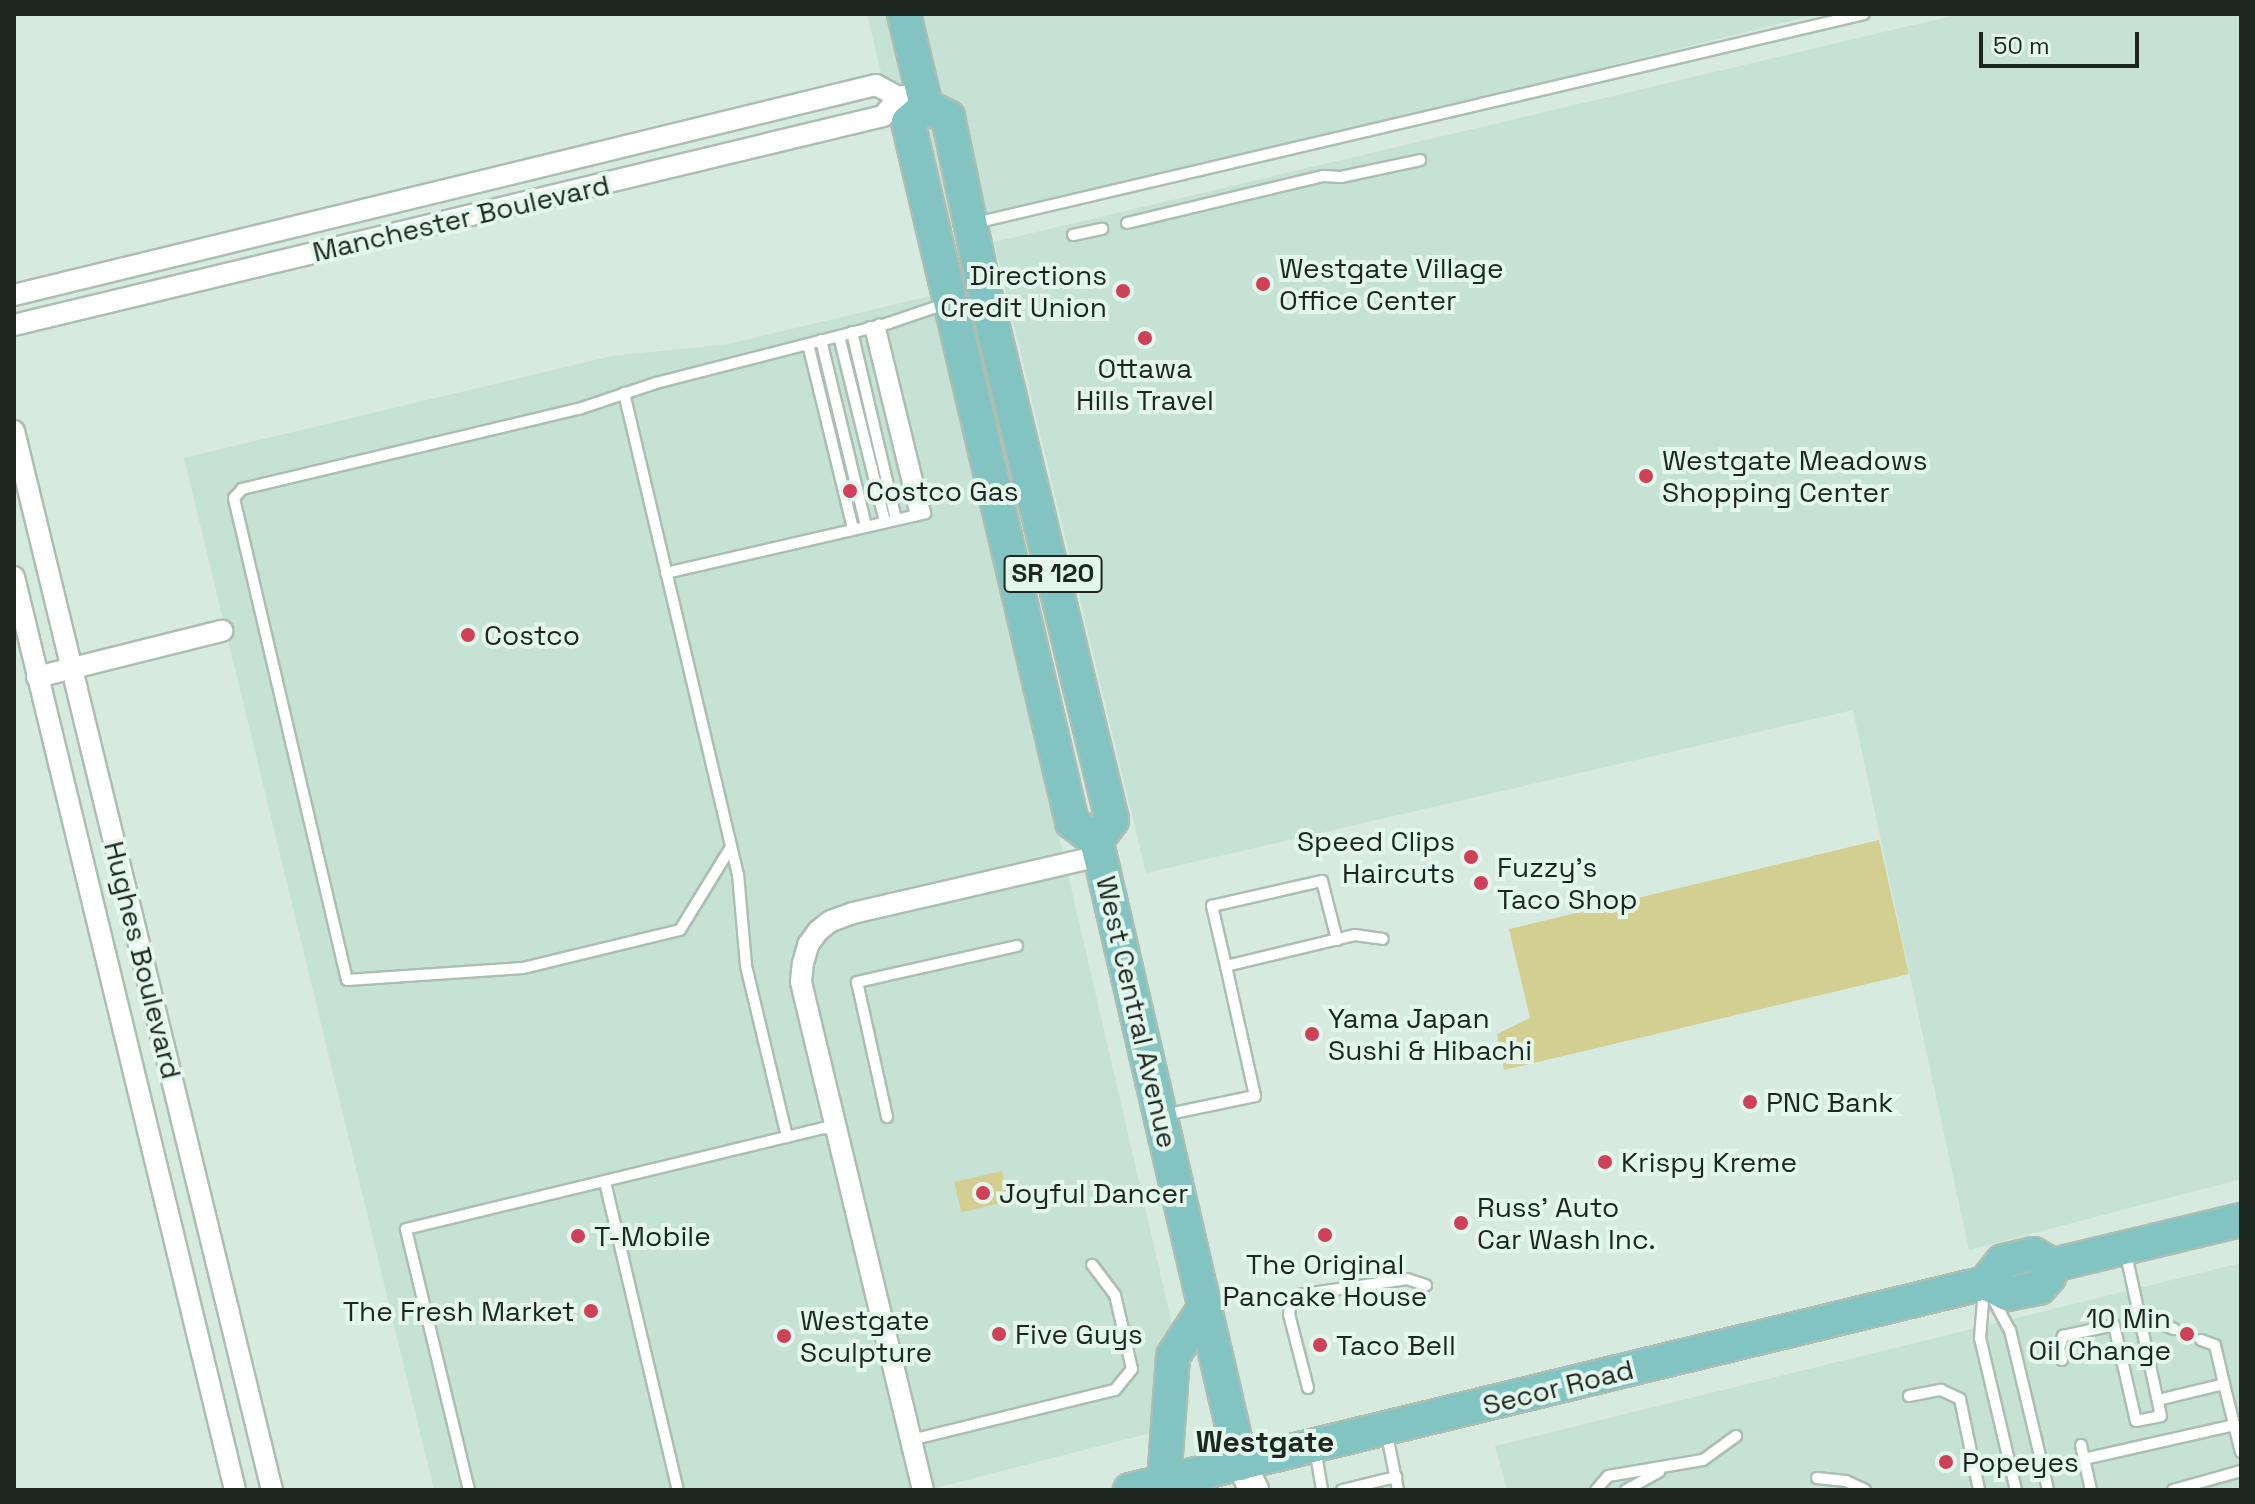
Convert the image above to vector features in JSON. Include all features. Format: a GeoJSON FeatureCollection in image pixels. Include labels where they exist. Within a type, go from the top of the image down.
{"type":"FeatureCollection","features":[{"type":"Feature","properties":{"kind":"main road"},"geometry":{"type":"LineString","coordinates":[[904,14],[916,99]]}},
{"type":"Feature","properties":{"kind":"main road","name":"West Central Avenue"},"geometry":{"type":"LineString","coordinates":[[1098,849],[1112,820],[948,117],[916,99],[908,122],[1072,822],[1098,849],[1245,1481]]}},
{"type":"Feature","properties":{"kind":"main road"},"geometry":{"type":"LineString","coordinates":[[951,303],[973,308],[1011,474],[1031,482]]}},
{"type":"Feature","properties":{"kind":"main road","name":"Secor Road"},"geometry":{"type":"LineString","coordinates":[[1130,1490],[1164,1482],[1245,1481],[1314,1446],[1985,1283],[2003,1261],[2033,1254],[2053,1265],[2241,1220]]}},
{"type":"Feature","properties":{"kind":"main road"},"geometry":{"type":"LineString","coordinates":[[1164,1482],[1173,1356],[1205,1307]]}},
{"type":"Feature","properties":{"kind":"street"},"geometry":{"type":"LineString","coordinates":[[916,99],[919,14]]}},
{"type":"Feature","properties":{"kind":"street","name":"Manchester Boulevard"},"geometry":{"type":"LineString","coordinates":[[14,295],[876,85],[916,99]]}},
{"type":"Feature","properties":{"kind":"street","name":"Manchester Boulevard"},"geometry":{"type":"LineString","coordinates":[[14,325],[883,116],[916,99]]}},
{"type":"Feature","properties":{"kind":"street","name":"Hughes Boulevard"},"geometry":{"type":"LineString","coordinates":[[14,431],[272,1490]]}},
{"type":"Feature","properties":{"kind":"street","name":"Hughes Boulevard"},"geometry":{"type":"LineString","coordinates":[[14,577],[235,1490]]}},
{"type":"Feature","properties":{"kind":"street"},"geometry":{"type":"LineString","coordinates":[[37,677],[222,631]]}},
{"type":"Feature","properties":{"kind":"street"},"geometry":{"type":"LineString","coordinates":[[923,1490],[801,981],[808,945],[818,931],[853,913],[1098,849]]}},
{"type":"Feature","properties":{"kind":"lane"},"geometry":{"type":"LineString","coordinates":[[971,224],[1864,14]]}},
{"type":"Feature","properties":{"kind":"lane"},"geometry":{"type":"LineString","coordinates":[[1127,223],[1323,176],[1341,177],[1420,160]]}},
{"type":"Feature","properties":{"kind":"lane"},"geometry":{"type":"LineString","coordinates":[[1073,235],[1102,229]]}},
{"type":"Feature","properties":{"kind":"lane"},"geometry":{"type":"LineString","coordinates":[[731,847],[680,930],[523,968],[347,980],[234,498],[242,489],[579,409],[624,393],[951,303]]}},
{"type":"Feature","properties":{"kind":"lane"},"geometry":{"type":"LineString","coordinates":[[666,573],[925,513],[875,326]]}},
{"type":"Feature","properties":{"kind":"lane"},"geometry":{"type":"LineString","coordinates":[[852,332],[896,519]]}},
{"type":"Feature","properties":{"kind":"lane"},"geometry":{"type":"LineString","coordinates":[[839,336],[885,522]]}},
{"type":"Feature","properties":{"kind":"lane"},"geometry":{"type":"LineString","coordinates":[[821,340],[866,526]]}},
{"type":"Feature","properties":{"kind":"lane"},"geometry":{"type":"LineString","coordinates":[[808,344],[853,529]]}},
{"type":"Feature","properties":{"kind":"lane"},"geometry":{"type":"LineString","coordinates":[[624,393],[738,874],[746,966],[787,1137]]}},
{"type":"Feature","properties":{"kind":"lane"},"geometry":{"type":"LineString","coordinates":[[1162,1115],[1255,1096],[1212,906],[1322,881],[1337,940]]}},
{"type":"Feature","properties":{"kind":"lane"},"geometry":{"type":"LineString","coordinates":[[1226,966],[1355,935],[1383,939]]}},
{"type":"Feature","properties":{"kind":"lane"},"geometry":{"type":"LineString","coordinates":[[887,1117],[857,982],[1017,946]]}},
{"type":"Feature","properties":{"kind":"lane"},"geometry":{"type":"LineString","coordinates":[[469,1490],[406,1229],[823,1128],[836,1129]]}},
{"type":"Feature","properties":{"kind":"lane"},"geometry":{"type":"LineString","coordinates":[[605,1182],[678,1490]]}},
{"type":"Feature","properties":{"kind":"lane"},"geometry":{"type":"LineString","coordinates":[[2062,1360],[2059,1348],[2063,1336],[2114,1325],[2136,1421],[2161,1416],[2124,1248]]}},
{"type":"Feature","properties":{"kind":"lane"},"geometry":{"type":"LineString","coordinates":[[911,1440],[1115,1390],[1132,1369],[1115,1295],[1092,1265]]}},
{"type":"Feature","properties":{"kind":"lane"},"geometry":{"type":"LineString","coordinates":[[1308,1388],[1289,1314],[1291,1301],[1298,1295],[1407,1279],[1426,1285]]}},
{"type":"Feature","properties":{"kind":"lane"},"geometry":{"type":"LineString","coordinates":[[1985,1283],[1980,1338],[2016,1490]]}},
{"type":"Feature","properties":{"kind":"lane"},"geometry":{"type":"LineString","coordinates":[[1985,1283],[2010,1330],[2048,1490]]}},
{"type":"Feature","properties":{"kind":"lane"},"geometry":{"type":"LineString","coordinates":[[2139,1315],[2174,1329]]}},
{"type":"Feature","properties":{"kind":"lane"},"geometry":{"type":"LineString","coordinates":[[2201,1340],[2215,1345],[2241,1452]]}},
{"type":"Feature","properties":{"kind":"lane"},"geometry":{"type":"LineString","coordinates":[[2158,1400],[2224,1384]]}},
{"type":"Feature","properties":{"kind":"lane"},"geometry":{"type":"LineString","coordinates":[[1909,1396],[1941,1390],[1960,1399],[1979,1490]]}},
{"type":"Feature","properties":{"kind":"lane"},"geometry":{"type":"LineString","coordinates":[[2084,1459],[2235,1425]]}},
{"type":"Feature","properties":{"kind":"lane"},"geometry":{"type":"LineString","coordinates":[[1385,1429],[1398,1490]]}},
{"type":"Feature","properties":{"kind":"lane"},"geometry":{"type":"LineString","coordinates":[[1596,1490],[1608,1476],[1703,1460],[1736,1436]]}},
{"type":"Feature","properties":{"kind":"lane"},"geometry":{"type":"LineString","coordinates":[[2081,1445],[2091,1490]]}},
{"type":"Feature","properties":{"kind":"lane"},"geometry":{"type":"LineString","coordinates":[[1314,1446],[1322,1490]]}},
{"type":"Feature","properties":{"kind":"lane"},"geometry":{"type":"LineString","coordinates":[[1626,1490],[1664,1469]]}},
{"type":"Feature","properties":{"kind":"lane"},"geometry":{"type":"LineString","coordinates":[[2173,1490],[2241,1471]]}},
{"type":"Feature","properties":{"kind":"lane"},"geometry":{"type":"LineString","coordinates":[[1342,1490],[1396,1477]]}},
{"type":"Feature","properties":{"kind":"lane"},"geometry":{"type":"LineString","coordinates":[[1817,1478],[1846,1481],[1865,1490]]}},
{"type":"Feature","properties":{"kind":"shaded area"},"geometry":{"type":"Polygon","coordinates":[[[867,14],[1820,14],[920,236],[867,14]]]}},
{"type":"Feature","properties":{"kind":"shaded area","name":"Westgate Meadows Shopping Center"},"geometry":{"type":"Polygon","coordinates":[[[1960,14],[2241,14],[2241,1179],[1969,1250],[1853,710],[1146,873],[994,242],[1960,14]]]}},
{"type":"Feature","properties":{"kind":"shaded area"},"geometry":{"type":"Polygon","coordinates":[[[934,295],[1190,1402],[1182,1425],[927,1490],[434,1490],[184,458],[612,356],[729,344],[934,295]]]}},
{"type":"Feature","properties":{"kind":"shaded area"},"geometry":{"type":"Polygon","coordinates":[[[1879,840],[1909,974],[1504,1070],[1497,1034],[1530,1018],[1509,929],[1879,840]]]}},
{"type":"Feature","properties":{"kind":"shaded area"},"geometry":{"type":"Polygon","coordinates":[[[1002,1171],[1009,1201],[961,1212],[954,1182],[1002,1171]]]}},
{"type":"Feature","properties":{"kind":"shaded area"},"geometry":{"type":"Polygon","coordinates":[[[2241,1263],[2241,1490],[1507,1490],[1495,1446],[2241,1263]]]}},
{"type":"Feature","properties":{"kind":"place","name":"Westgate Village Office Center"},"geometry":{"type":"Point","coordinates":[1263,284]}},
{"type":"Feature","properties":{"kind":"place","name":"Directions Credit Union"},"geometry":{"type":"Point","coordinates":[1123,291]}},
{"type":"Feature","properties":{"kind":"place","name":"Ottawa Hills Travel"},"geometry":{"type":"Point","coordinates":[1145,338]}},
{"type":"Feature","properties":{"kind":"place","name":"Westgate Meadows Shopping Center"},"geometry":{"type":"Point","coordinates":[1646,476]}},
{"type":"Feature","properties":{"kind":"place","name":"Costco Gas"},"geometry":{"type":"Point","coordinates":[850,491]}},
{"type":"Feature","properties":{"kind":"place","name":"Costco"},"geometry":{"type":"Point","coordinates":[468,635]}},
{"type":"Feature","properties":{"kind":"place","name":"Speed Clips Haircuts"},"geometry":{"type":"Point","coordinates":[1471,857]}},
{"type":"Feature","properties":{"kind":"place","name":"Fuzzy's Taco Shop"},"geometry":{"type":"Point","coordinates":[1481,883]}},
{"type":"Feature","properties":{"kind":"place","name":"Yama Japan Sushi & Hibachi"},"geometry":{"type":"Point","coordinates":[1312,1034]}},
{"type":"Feature","properties":{"kind":"place","name":"PNC Bank"},"geometry":{"type":"Point","coordinates":[1750,1102]}},
{"type":"Feature","properties":{"kind":"place","name":"Krispy Kreme"},"geometry":{"type":"Point","coordinates":[1605,1162]}},
{"type":"Feature","properties":{"kind":"place","name":"Joyful Dancer"},"geometry":{"type":"Point","coordinates":[983,1193]}},
{"type":"Feature","properties":{"kind":"place","name":"Russ' Auto Car Wash Inc."},"geometry":{"type":"Point","coordinates":[1461,1223]}},
{"type":"Feature","properties":{"kind":"place","name":"The Original Pancake House"},"geometry":{"type":"Point","coordinates":[1325,1235]}},
{"type":"Feature","properties":{"kind":"place","name":"T-Mobile"},"geometry":{"type":"Point","coordinates":[578,1236]}},
{"type":"Feature","properties":{"kind":"place","name":"The Fresh Market"},"geometry":{"type":"Point","coordinates":[591,1311]}},
{"type":"Feature","properties":{"kind":"place","name":"Five Guys"},"geometry":{"type":"Point","coordinates":[999,1334]}},
{"type":"Feature","properties":{"kind":"place","name":"10 Min Oil Change"},"geometry":{"type":"Point","coordinates":[2187,1334]}},
{"type":"Feature","properties":{"kind":"place","name":"Westgate Sculpture"},"geometry":{"type":"Point","coordinates":[784,1336]}},
{"type":"Feature","properties":{"kind":"place","name":"Taco Bell"},"geometry":{"type":"Point","coordinates":[1320,1345]}},
{"type":"Feature","properties":{"kind":"place","name":"Popeyes"},"geometry":{"type":"Point","coordinates":[1946,1462]}},
{"type":"Feature","properties":{"kind":"district","name":"Westgate"},"geometry":{"type":"Point","coordinates":[1265,1442]}}]}
